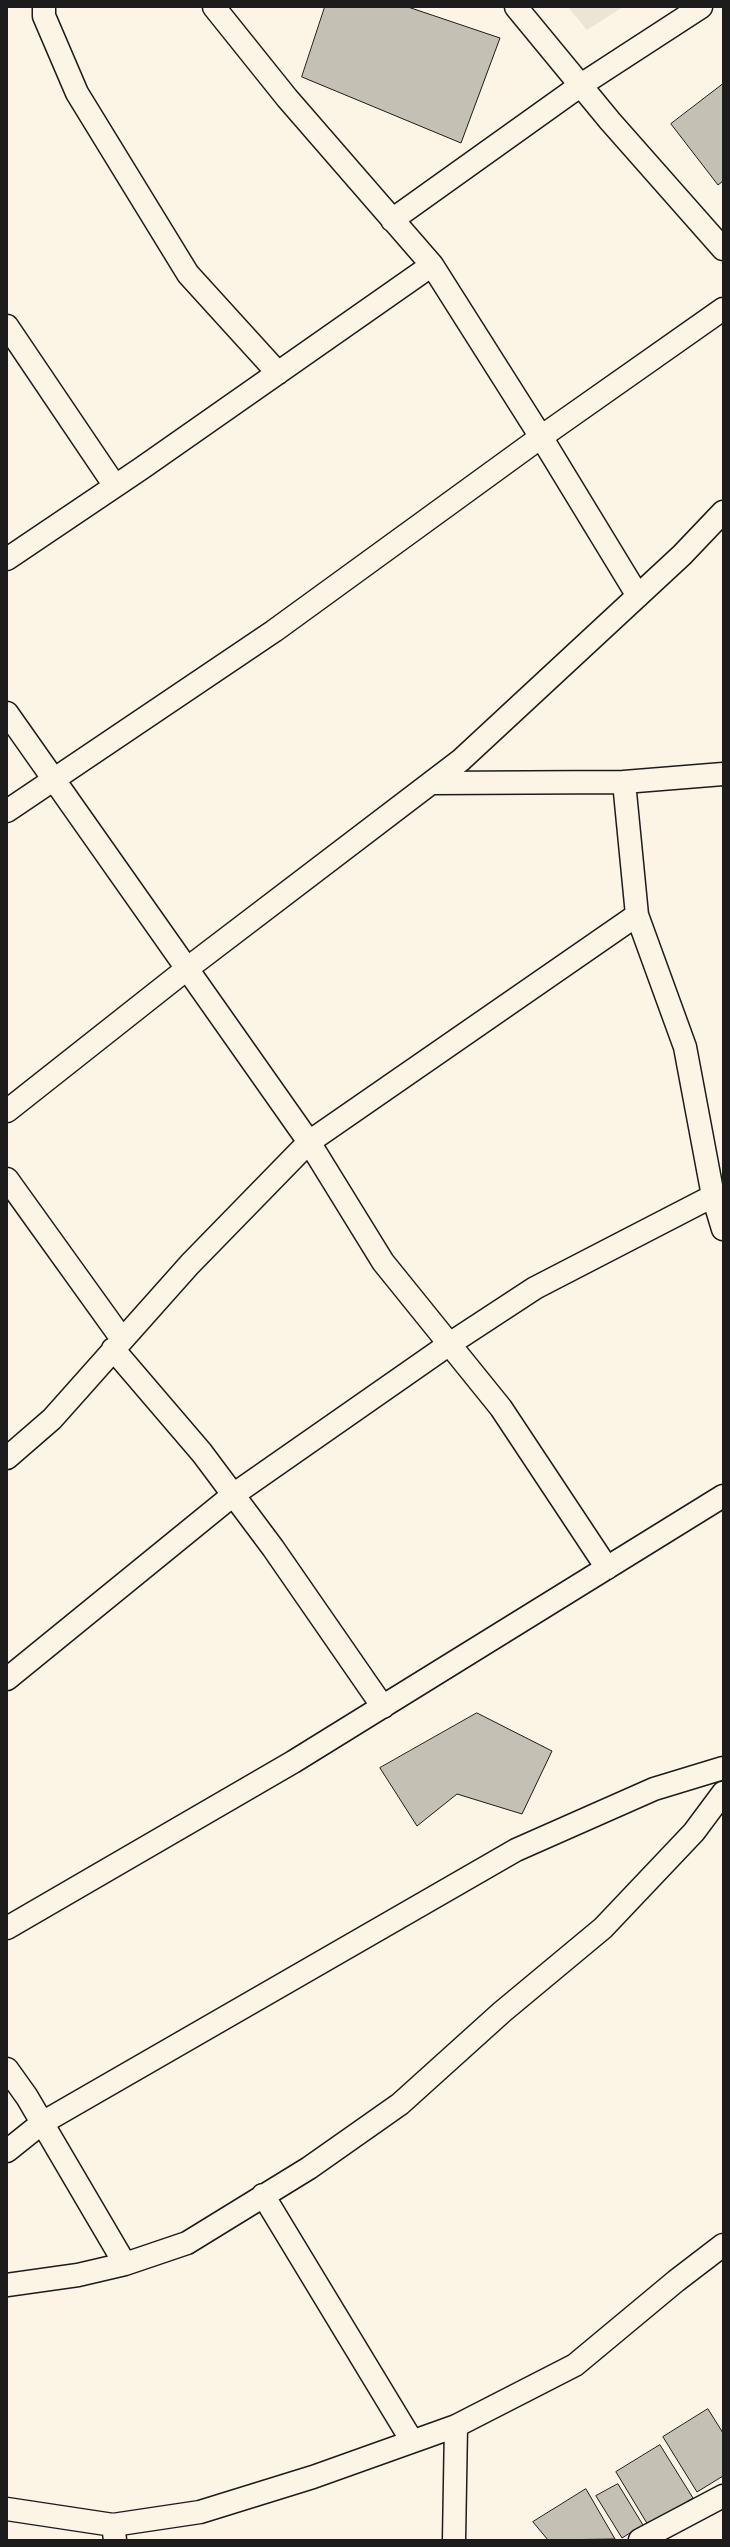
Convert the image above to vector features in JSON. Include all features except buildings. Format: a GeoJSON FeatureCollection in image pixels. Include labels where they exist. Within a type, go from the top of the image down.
{"type":"FeatureCollection","features":[{"type":"Feature","properties":{"kind":"street"},"geometry":{"type":"LineString","coordinates":[[44,7],[44,16],[77,93],[188,274],[278,373]]}},
{"type":"Feature","properties":{"kind":"street"},"geometry":{"type":"LineString","coordinates":[[214,7],[287,98],[432,265],[541,437],[638,596]]}},
{"type":"Feature","properties":{"kind":"street"},"geometry":{"type":"LineString","coordinates":[[516,7],[581,85],[723,249]]}},
{"type":"Feature","properties":{"kind":"street"},"geometry":{"type":"LineString","coordinates":[[392,220],[581,85],[701,7]]}},
{"type":"Feature","properties":{"kind":"street"},"geometry":{"type":"LineString","coordinates":[[7,559],[115,486],[432,265]]}},
{"type":"Feature","properties":{"kind":"street"},"geometry":{"type":"LineString","coordinates":[[7,812],[274,631],[541,437],[723,309]]}},
{"type":"Feature","properties":{"kind":"street"},"geometry":{"type":"LineString","coordinates":[[7,326],[115,486]]}},
{"type":"Feature","properties":{"kind":"street"},"geometry":{"type":"LineString","coordinates":[[7,1112],[188,968],[461,760],[682,555],[723,512]]}},
{"type":"Feature","properties":{"kind":"street"},"geometry":{"type":"LineString","coordinates":[[7,713],[53,780],[188,968],[309,1142],[383,1262],[448,1345],[501,1408],[607,1568]]}},
{"type":"Feature","properties":{"kind":"street"},"geometry":{"type":"LineString","coordinates":[[431,783],[624,782],[723,774]]}},
{"type":"Feature","properties":{"kind":"street"},"geometry":{"type":"LineString","coordinates":[[624,782],[637,915],[685,1047],[713,1196],[723,1229]]}},
{"type":"Feature","properties":{"kind":"street"},"geometry":{"type":"LineString","coordinates":[[7,1458],[52,1420],[190,1264],[309,1142],[637,915]]}},
{"type":"Feature","properties":{"kind":"street"},"geometry":{"type":"LineString","coordinates":[[7,1178],[118,1344],[273,1548],[383,1707]]}},
{"type":"Feature","properties":{"kind":"street"},"geometry":{"type":"LineString","coordinates":[[7,1679],[233,1495],[448,1345],[535,1288],[713,1196]]}},
{"type":"Feature","properties":{"kind":"street"},"geometry":{"type":"LineString","coordinates":[[7,1928],[293,1762],[723,1496]]}},
{"type":"Feature","properties":{"kind":"street"},"geometry":{"type":"LineString","coordinates":[[7,2151],[42,2123],[516,1850],[654,1789],[723,1768]]}},
{"type":"Feature","properties":{"kind":"street"},"geometry":{"type":"LineString","coordinates":[[7,2285],[78,2275],[124,2264],[187,2243],[309,2168],[400,2104],[502,2012],[603,1928],[694,1832],[723,1793]]}},
{"type":"Feature","properties":{"kind":"street"},"geometry":{"type":"LineString","coordinates":[[7,2069],[42,2123],[124,2264]]}},
{"type":"Feature","properties":{"kind":"street"},"geometry":{"type":"LineString","coordinates":[[263,2196],[412,2441]]}},
{"type":"Feature","properties":{"kind":"street"},"geometry":{"type":"LineString","coordinates":[[7,2509],[114,2532],[200,2512],[313,2476],[456,2426],[575,2365],[676,2281],[723,2245]]}},
{"type":"Feature","properties":{"kind":"street"},"geometry":{"type":"LineString","coordinates":[[454,2540],[456,2426]]}},
{"type":"Feature","properties":{"kind":"street"},"geometry":{"type":"LineString","coordinates":[[640,2540],[723,2496]]}},
{"type":"Feature","properties":{"kind":"shaded area"},"geometry":{"type":"Polygon","coordinates":[[[568,7],[623,7],[587,30],[568,7]]]}}]}
